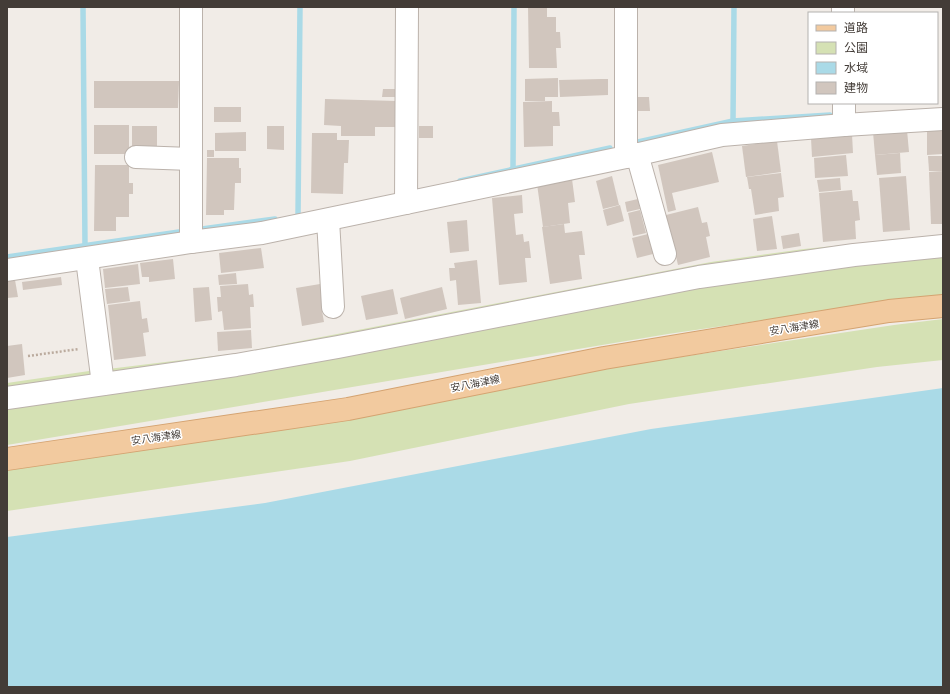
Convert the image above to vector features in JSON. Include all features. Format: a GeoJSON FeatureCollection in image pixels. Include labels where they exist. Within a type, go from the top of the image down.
{"type":"FeatureCollection","features":[{"type":"Feature","properties":{"kind":"main road","name":"安八海津線"},"geometry":{"type":"LineString","coordinates":[[7,459],[348,409],[604,358],[889,311],[943,306]]}},
{"type":"Feature","properties":{"kind":"street"},"geometry":{"type":"LineString","coordinates":[[191,7],[191,242]]}},
{"type":"Feature","properties":{"kind":"street"},"geometry":{"type":"LineString","coordinates":[[406,203],[407,7]]}},
{"type":"Feature","properties":{"kind":"street"},"geometry":{"type":"LineString","coordinates":[[626,7],[632,156],[665,254]]}},
{"type":"Feature","properties":{"kind":"street"},"geometry":{"type":"LineString","coordinates":[[844,104],[844,125]]}},
{"type":"Feature","properties":{"kind":"street"},"geometry":{"type":"LineString","coordinates":[[7,270],[191,242],[262,233],[632,156],[722,135],[943,119]]}},
{"type":"Feature","properties":{"kind":"street"},"geometry":{"type":"LineString","coordinates":[[136,157],[191,159]]}},
{"type":"Feature","properties":{"kind":"street"},"geometry":{"type":"LineString","coordinates":[[328,220],[333,307]]}},
{"type":"Feature","properties":{"kind":"street"},"geometry":{"type":"LineString","coordinates":[[7,398],[236,365],[699,278],[854,255],[943,246]]}},
{"type":"Feature","properties":{"kind":"street"},"geometry":{"type":"LineString","coordinates":[[87,259],[103,384]]}},
{"type":"Feature","properties":{"kind":"path"},"geometry":{"type":"LineString","coordinates":[[28,356],[99,347]]}},
{"type":"Feature","properties":{"kind":"green space"},"geometry":{"type":"Polygon","coordinates":[[[943,235],[943,244],[109,376],[108,369],[239,353],[711,262],[804,249],[943,235]]]}},
{"type":"Feature","properties":{"kind":"green space"},"geometry":{"type":"Polygon","coordinates":[[[943,252],[943,296],[893,301],[668,334],[7,445],[7,403],[698,283],[943,252]]]}},
{"type":"Feature","properties":{"kind":"green space"},"geometry":{"type":"Polygon","coordinates":[[[943,319],[943,360],[877,367],[629,404],[350,461],[7,511],[7,470],[607,368],[943,319]]]}},
{"type":"Feature","properties":{"kind":"green space"},"geometry":{"type":"Polygon","coordinates":[[[96,370],[97,379],[7,392],[7,383],[96,370]]]}},
{"type":"Feature","properties":{"kind":"water"},"geometry":{"type":"Polygon","coordinates":[[[943,388],[943,687],[7,687],[7,537],[265,503],[651,429],[943,388]]]}},
{"type":"Feature","properties":{"kind":"building"},"geometry":{"type":"Polygon","coordinates":[[[528,7],[547,7],[547,17],[556,17],[556,32],[560,32],[561,48],[556,48],[557,68],[529,68],[528,7]]]}},
{"type":"Feature","properties":{"kind":"building"},"geometry":{"type":"Polygon","coordinates":[[[558,78],[558,97],[545,97],[545,101],[525,101],[525,79],[558,78]]]}},
{"type":"Feature","properties":{"kind":"building"},"geometry":{"type":"Polygon","coordinates":[[[608,79],[608,95],[560,97],[559,80],[608,79]]]}},
{"type":"Feature","properties":{"kind":"building"},"geometry":{"type":"Polygon","coordinates":[[[94,81],[179,81],[178,108],[94,108],[94,81]]]}},
{"type":"Feature","properties":{"kind":"building"},"geometry":{"type":"Polygon","coordinates":[[[383,89],[397,89],[396,97],[382,97],[383,89]]]}},
{"type":"Feature","properties":{"kind":"building"},"geometry":{"type":"Polygon","coordinates":[[[635,97],[649,97],[650,111],[635,111],[635,97]]]}},
{"type":"Feature","properties":{"kind":"building"},"geometry":{"type":"Polygon","coordinates":[[[325,99],[397,101],[396,127],[375,127],[375,136],[341,136],[341,126],[324,125],[325,99]]]}},
{"type":"Feature","properties":{"kind":"building"},"geometry":{"type":"Polygon","coordinates":[[[552,101],[552,112],[559,112],[560,126],[553,126],[553,146],[524,147],[523,102],[552,101]]]}},
{"type":"Feature","properties":{"kind":"building"},"geometry":{"type":"Polygon","coordinates":[[[214,107],[241,107],[241,122],[214,122],[214,107]]]}},
{"type":"Feature","properties":{"kind":"building"},"geometry":{"type":"Polygon","coordinates":[[[94,125],[129,125],[129,154],[94,154],[94,125]]]}},
{"type":"Feature","properties":{"kind":"building"},"geometry":{"type":"Polygon","coordinates":[[[132,126],[157,126],[157,151],[132,151],[132,126]]]}},
{"type":"Feature","properties":{"kind":"building"},"geometry":{"type":"Polygon","coordinates":[[[267,126],[284,126],[284,150],[267,149],[267,126]]]}},
{"type":"Feature","properties":{"kind":"building"},"geometry":{"type":"Polygon","coordinates":[[[419,126],[433,126],[433,138],[419,138],[419,126]]]}},
{"type":"Feature","properties":{"kind":"building"},"geometry":{"type":"Polygon","coordinates":[[[907,130],[909,152],[875,155],[873,132],[907,130]]]}},
{"type":"Feature","properties":{"kind":"building"},"geometry":{"type":"Polygon","coordinates":[[[927,130],[943,130],[943,154],[927,155],[927,130]]]}},
{"type":"Feature","properties":{"kind":"building"},"geometry":{"type":"Polygon","coordinates":[[[246,132],[246,151],[215,151],[215,133],[246,132]]]}},
{"type":"Feature","properties":{"kind":"building"},"geometry":{"type":"Polygon","coordinates":[[[312,133],[337,133],[337,140],[349,140],[348,163],[344,163],[343,194],[311,193],[312,133]]]}},
{"type":"Feature","properties":{"kind":"building"},"geometry":{"type":"Polygon","coordinates":[[[852,134],[853,153],[812,157],[811,138],[852,134]]]}},
{"type":"Feature","properties":{"kind":"building"},"geometry":{"type":"Polygon","coordinates":[[[777,141],[781,172],[746,177],[742,146],[777,141]]]}},
{"type":"Feature","properties":{"kind":"building"},"geometry":{"type":"Polygon","coordinates":[[[207,150],[214,150],[214,157],[207,157],[207,150]]]}},
{"type":"Feature","properties":{"kind":"building"},"geometry":{"type":"Polygon","coordinates":[[[712,152],[719,182],[672,193],[676,210],[668,212],[658,165],[712,152]]]}},
{"type":"Feature","properties":{"kind":"building"},"geometry":{"type":"Polygon","coordinates":[[[900,153],[901,173],[877,175],[875,155],[900,153]]]}},
{"type":"Feature","properties":{"kind":"building"},"geometry":{"type":"Polygon","coordinates":[[[846,155],[848,176],[815,178],[814,158],[846,155]]]}},
{"type":"Feature","properties":{"kind":"building"},"geometry":{"type":"Polygon","coordinates":[[[928,156],[943,156],[943,171],[929,171],[928,156]]]}},
{"type":"Feature","properties":{"kind":"building"},"geometry":{"type":"Polygon","coordinates":[[[207,158],[239,158],[241,183],[235,183],[234,210],[224,210],[224,215],[206,215],[207,158]]]}},
{"type":"Feature","properties":{"kind":"building"},"geometry":{"type":"Polygon","coordinates":[[[95,165],[129,165],[129,183],[133,183],[133,194],[129,194],[129,217],[116,217],[116,231],[94,231],[95,165]]]}},
{"type":"Feature","properties":{"kind":"building"},"geometry":{"type":"Polygon","coordinates":[[[943,171],[943,224],[931,224],[929,172],[943,171]]]}},
{"type":"Feature","properties":{"kind":"building"},"geometry":{"type":"Polygon","coordinates":[[[781,173],[784,197],[778,198],[779,211],[755,215],[751,189],[749,189],[747,177],[781,173]]]}},
{"type":"Feature","properties":{"kind":"building"},"geometry":{"type":"Polygon","coordinates":[[[612,176],[619,205],[603,209],[596,181],[612,176]]]}},
{"type":"Feature","properties":{"kind":"building"},"geometry":{"type":"Polygon","coordinates":[[[906,176],[910,230],[883,232],[879,178],[906,176]]]}},
{"type":"Feature","properties":{"kind":"building"},"geometry":{"type":"Polygon","coordinates":[[[840,178],[841,190],[819,192],[817,180],[840,178]]]}},
{"type":"Feature","properties":{"kind":"building"},"geometry":{"type":"Polygon","coordinates":[[[572,179],[575,202],[568,203],[570,223],[543,227],[537,184],[572,179]]]}},
{"type":"Feature","properties":{"kind":"building"},"geometry":{"type":"Polygon","coordinates":[[[852,190],[853,201],[858,201],[860,220],[855,221],[856,239],[823,242],[819,193],[852,190]]]}},
{"type":"Feature","properties":{"kind":"building"},"geometry":{"type":"Polygon","coordinates":[[[522,195],[523,213],[514,214],[516,235],[523,234],[524,242],[529,241],[531,258],[525,258],[527,282],[499,285],[492,198],[522,195]]]}},
{"type":"Feature","properties":{"kind":"building"},"geometry":{"type":"Polygon","coordinates":[[[638,199],[640,209],[627,212],[625,202],[638,199]]]}},
{"type":"Feature","properties":{"kind":"building"},"geometry":{"type":"Polygon","coordinates":[[[620,205],[624,221],[607,226],[603,210],[620,205]]]}},
{"type":"Feature","properties":{"kind":"building"},"geometry":{"type":"Polygon","coordinates":[[[698,207],[702,223],[707,222],[710,236],[706,237],[710,257],[678,265],[666,215],[698,207]]]}},
{"type":"Feature","properties":{"kind":"building"},"geometry":{"type":"Polygon","coordinates":[[[640,210],[646,233],[633,236],[628,213],[640,210]]]}},
{"type":"Feature","properties":{"kind":"building"},"geometry":{"type":"Polygon","coordinates":[[[772,216],[777,249],[757,251],[753,219],[772,216]]]}},
{"type":"Feature","properties":{"kind":"building"},"geometry":{"type":"Polygon","coordinates":[[[467,220],[469,251],[450,253],[447,222],[467,220]]]}},
{"type":"Feature","properties":{"kind":"building"},"geometry":{"type":"Polygon","coordinates":[[[564,224],[565,233],[582,231],[585,255],[579,255],[582,279],[550,284],[542,227],[564,224]]]}},
{"type":"Feature","properties":{"kind":"building"},"geometry":{"type":"Polygon","coordinates":[[[652,233],[657,253],[637,258],[632,238],[652,233]]]}},
{"type":"Feature","properties":{"kind":"building"},"geometry":{"type":"Polygon","coordinates":[[[799,233],[801,246],[783,249],[781,236],[799,233]]]}},
{"type":"Feature","properties":{"kind":"building"},"geometry":{"type":"Polygon","coordinates":[[[261,248],[264,268],[221,273],[219,253],[261,248]]]}},
{"type":"Feature","properties":{"kind":"building"},"geometry":{"type":"Polygon","coordinates":[[[173,259],[175,279],[149,282],[149,277],[142,277],[140,263],[173,259]]]}},
{"type":"Feature","properties":{"kind":"building"},"geometry":{"type":"Polygon","coordinates":[[[477,260],[481,303],[458,305],[456,280],[450,281],[449,268],[455,268],[454,263],[477,260]]]}},
{"type":"Feature","properties":{"kind":"building"},"geometry":{"type":"Polygon","coordinates":[[[138,264],[140,284],[105,288],[103,269],[138,264]]]}},
{"type":"Feature","properties":{"kind":"building"},"geometry":{"type":"Polygon","coordinates":[[[236,273],[237,284],[219,285],[218,275],[236,273]]]}},
{"type":"Feature","properties":{"kind":"building"},"geometry":{"type":"Polygon","coordinates":[[[61,277],[62,285],[23,290],[22,282],[61,277]]]}},
{"type":"Feature","properties":{"kind":"building"},"geometry":{"type":"Polygon","coordinates":[[[15,280],[18,297],[7,298],[7,281],[15,280]]]}},
{"type":"Feature","properties":{"kind":"building"},"geometry":{"type":"Polygon","coordinates":[[[248,284],[249,295],[253,294],[254,307],[250,307],[251,328],[224,330],[222,311],[218,312],[217,297],[221,297],[220,286],[248,284]]]}},
{"type":"Feature","properties":{"kind":"building"},"geometry":{"type":"Polygon","coordinates":[[[320,284],[323,304],[321,305],[324,322],[302,326],[296,288],[320,284]]]}},
{"type":"Feature","properties":{"kind":"building"},"geometry":{"type":"Polygon","coordinates":[[[128,287],[130,301],[107,304],[105,289],[128,287]]]}},
{"type":"Feature","properties":{"kind":"building"},"geometry":{"type":"Polygon","coordinates":[[[209,287],[212,320],[195,322],[193,288],[209,287]]]}},
{"type":"Feature","properties":{"kind":"building"},"geometry":{"type":"Polygon","coordinates":[[[442,287],[447,309],[405,319],[400,298],[442,287]]]}},
{"type":"Feature","properties":{"kind":"building"},"geometry":{"type":"Polygon","coordinates":[[[393,289],[398,314],[366,320],[361,296],[393,289]]]}},
{"type":"Feature","properties":{"kind":"building"},"geometry":{"type":"Polygon","coordinates":[[[140,301],[142,319],[147,318],[149,332],[143,333],[146,356],[114,360],[108,305],[140,301]]]}},
{"type":"Feature","properties":{"kind":"building"},"geometry":{"type":"Polygon","coordinates":[[[251,330],[252,348],[218,351],[217,332],[251,330]]]}},
{"type":"Feature","properties":{"kind":"building"},"geometry":{"type":"Polygon","coordinates":[[[22,344],[25,375],[7,378],[7,346],[22,344]]]}},
{"type":"Feature","properties":{"kind":"waterway"},"geometry":{"type":"LineString","coordinates":[[83,7],[85,246]]}},
{"type":"Feature","properties":{"kind":"waterway"},"geometry":{"type":"LineString","coordinates":[[298,216],[300,7]]}},
{"type":"Feature","properties":{"kind":"waterway"},"geometry":{"type":"LineString","coordinates":[[513,169],[514,7]]}},
{"type":"Feature","properties":{"kind":"waterway"},"geometry":{"type":"LineString","coordinates":[[733,121],[734,7]]}},
{"type":"Feature","properties":{"kind":"waterway"},"geometry":{"type":"LineString","coordinates":[[638,142],[733,121],[830,115]]}},
{"type":"Feature","properties":{"kind":"waterway"},"geometry":{"type":"LineString","coordinates":[[460,181],[610,148]]}},
{"type":"Feature","properties":{"kind":"waterway"},"geometry":{"type":"LineString","coordinates":[[202,229],[275,219]]}},
{"type":"Feature","properties":{"kind":"waterway"},"geometry":{"type":"LineString","coordinates":[[7,257],[179,232]]}}]}
